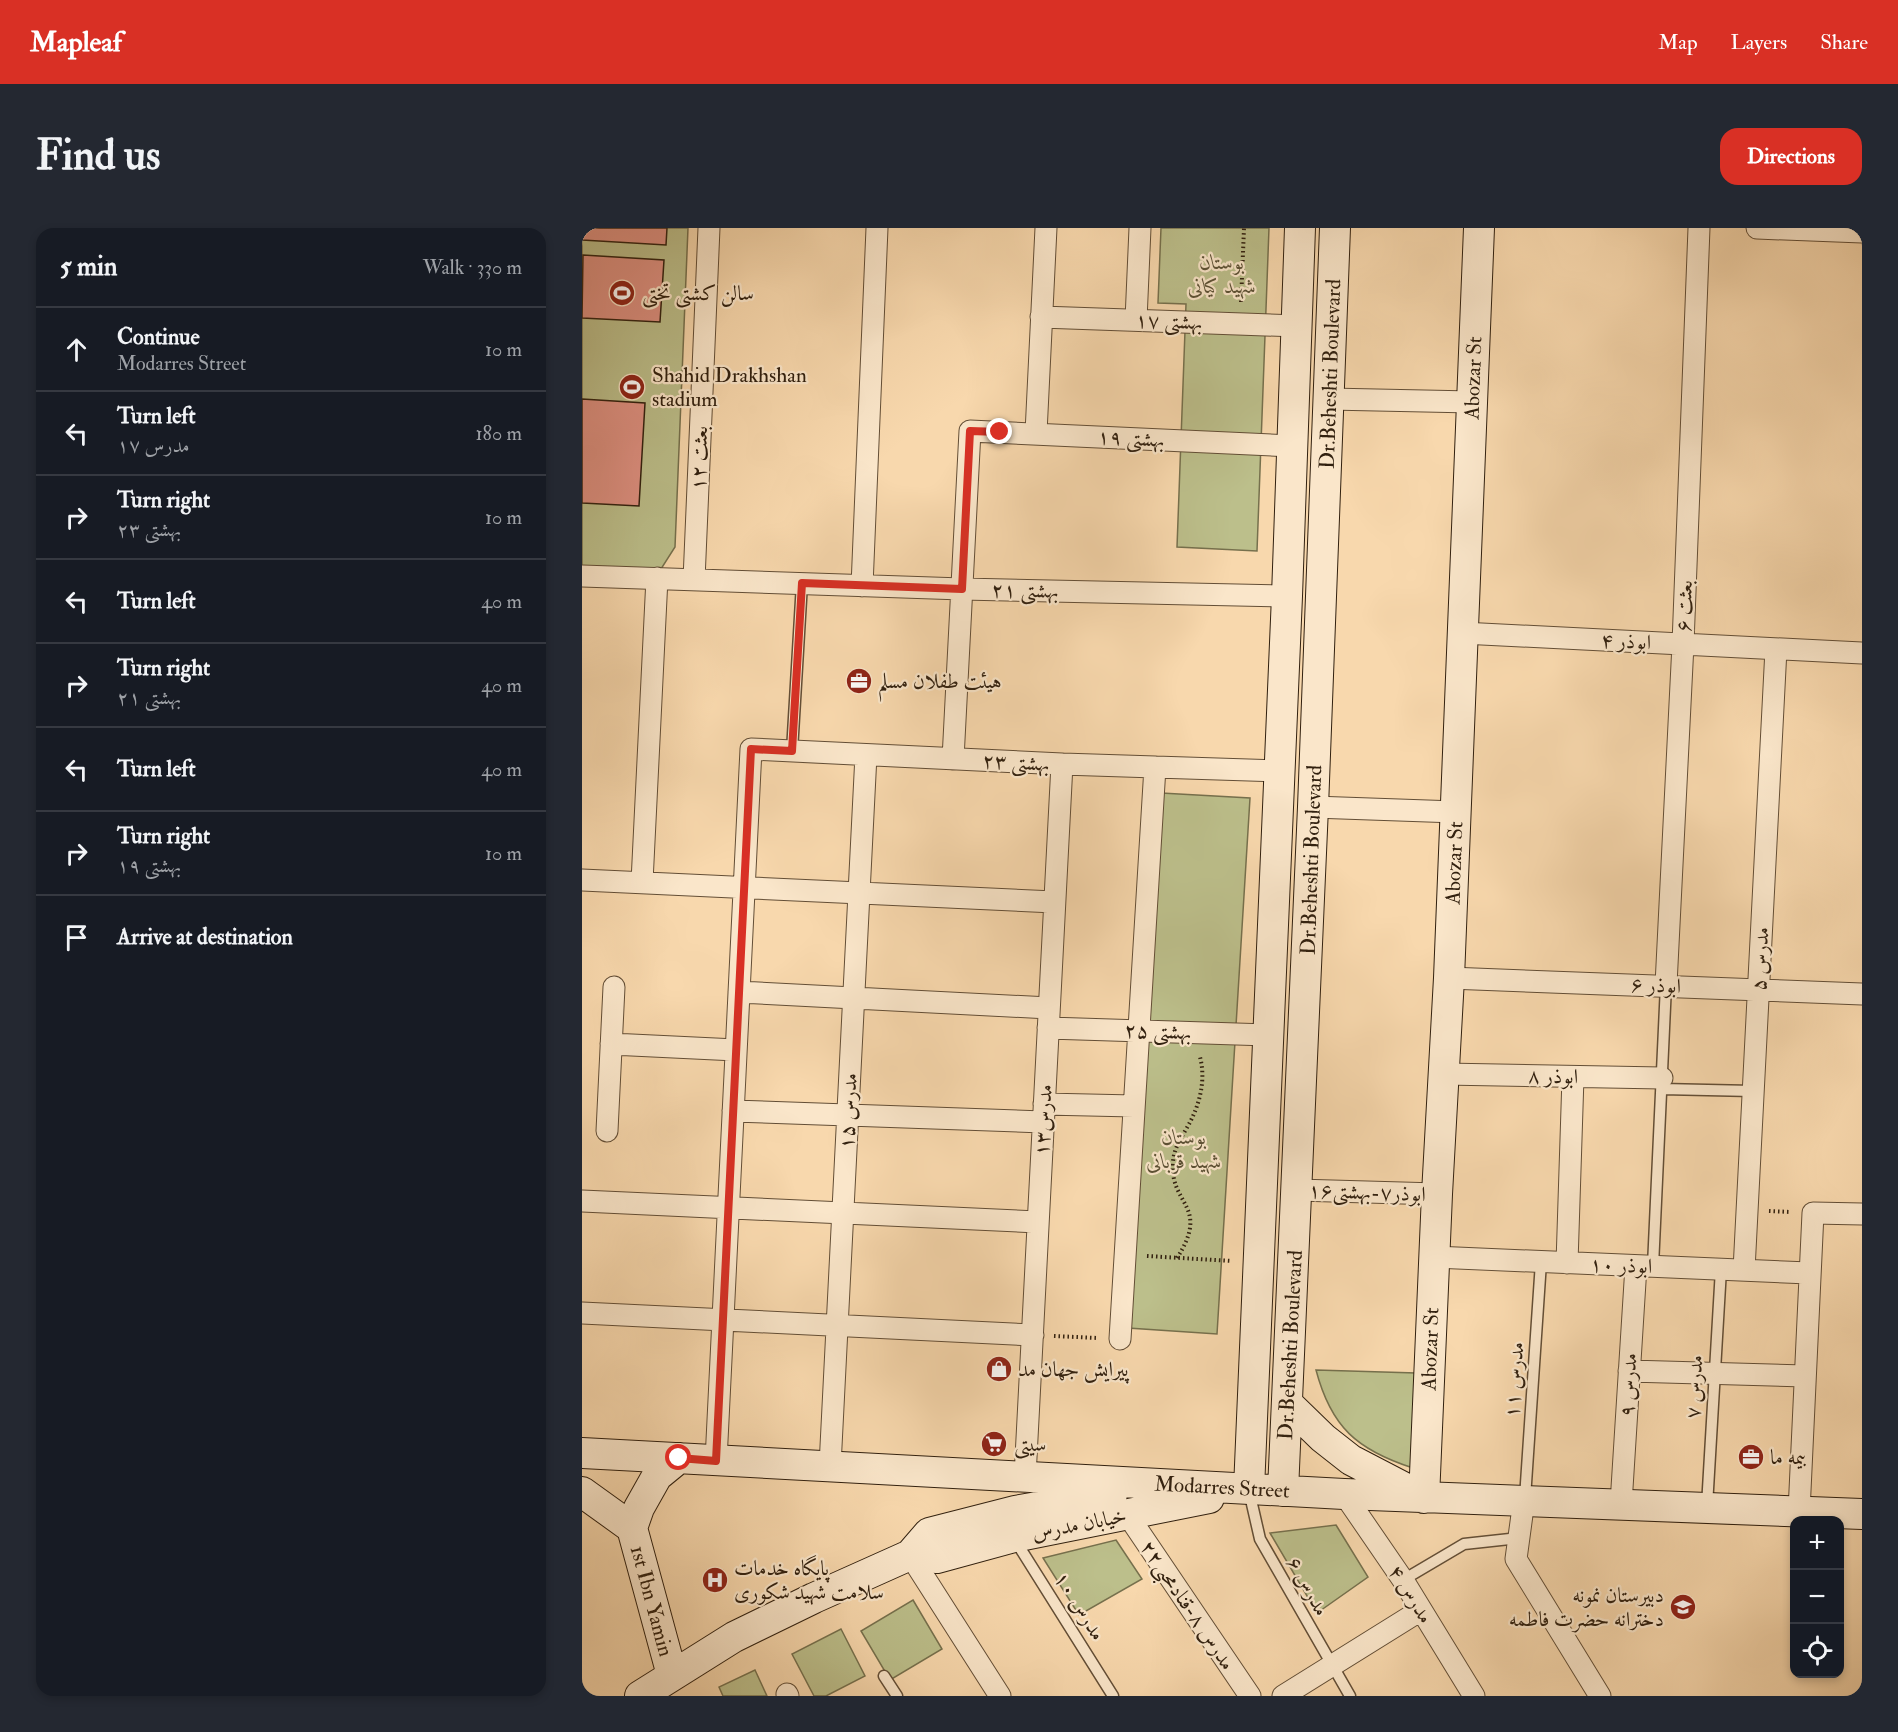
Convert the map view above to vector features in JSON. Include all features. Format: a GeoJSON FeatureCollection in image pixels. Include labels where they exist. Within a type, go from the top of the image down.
{"type":"FeatureCollection","features":[{"type":"Feature","properties":{"kind":"main road","name":"Dr.Beheshti Boulevard"},"geometry":{"type":"LineString","coordinates":[[1249,1490],[1280,771],[1300,228]]}},
{"type":"Feature","properties":{"kind":"main road","name":"Dr.Beheshti Boulevard"},"geometry":{"type":"LineString","coordinates":[[1283,1491],[1313,807],[1335,228]]}},
{"type":"Feature","properties":{"kind":"main road","name":"Abozar St"},"geometry":{"type":"LineString","coordinates":[[1424,1498],[1449,978],[1479,228]]}},
{"type":"Feature","properties":{"kind":"main road"},"geometry":{"type":"LineString","coordinates":[[1254,1352],[1289,1353]]}},
{"type":"Feature","properties":{"kind":"main road"},"geometry":{"type":"LineString","coordinates":[[1288,1404],[1323,1438],[1351,1460],[1424,1498]]}},
{"type":"Feature","properties":{"kind":"main road","name":"Modarres Street"},"geometry":{"type":"LineString","coordinates":[[582,1453],[1249,1490],[1862,1514]]}},
{"type":"Feature","properties":{"kind":"main road"},"geometry":{"type":"LineString","coordinates":[[582,1492],[632,1528],[652,1483],[679,1458]]}},
{"type":"Feature","properties":{"kind":"main road"},"geometry":{"type":"LineString","coordinates":[[639,1696],[734,1637],[910,1555],[929,1533],[1015,1511],[1171,1485]]}},
{"type":"Feature","properties":{"kind":"main road","name":"خیابان مدرس"},"geometry":{"type":"LineString","coordinates":[[910,1555],[937,1558],[1014,1537],[1249,1490]]}},
{"type":"Feature","properties":{"kind":"main road","name":"1st Ibn Yamin"},"geometry":{"type":"LineString","coordinates":[[632,1528],[672,1675]]}},
{"type":"Feature","properties":{"kind":"street","name":"بعثت ۱۲"},"geometry":{"type":"LineString","coordinates":[[694,580],[709,228]]}},
{"type":"Feature","properties":{"kind":"street"},"geometry":{"type":"LineString","coordinates":[[862,586],[877,228]]}},
{"type":"Feature","properties":{"kind":"street"},"geometry":{"type":"LineString","coordinates":[[1036,433],[1046,228]]}},
{"type":"Feature","properties":{"kind":"street"},"geometry":{"type":"LineString","coordinates":[[1136,320],[1140,228]]}},
{"type":"Feature","properties":{"kind":"street","name":"بعثت ۶"},"geometry":{"type":"LineString","coordinates":[[1666,985],[1683,644],[1699,228]]}},
{"type":"Feature","properties":{"kind":"street"},"geometry":{"type":"LineString","coordinates":[[1757,228],[1862,232]]}},
{"type":"Feature","properties":{"kind":"street","name":"بهشتی ۱۷"},"geometry":{"type":"LineString","coordinates":[[1041,317],[1297,326]]}},
{"type":"Feature","properties":{"kind":"street"},"geometry":{"type":"LineString","coordinates":[[1329,399],[1472,402]]}},
{"type":"Feature","properties":{"kind":"street","name":"بهشتی ۱۹"},"geometry":{"type":"LineString","coordinates":[[962,589],[970,431],[1291,446]]}},
{"type":"Feature","properties":{"kind":"street","name":"بهشتی ۲۱"},"geometry":{"type":"LineString","coordinates":[[582,576],[962,589],[1287,596]]}},
{"type":"Feature","properties":{"kind":"street"},"geometry":{"type":"LineString","coordinates":[[642,882],[657,578]]}},
{"type":"Feature","properties":{"kind":"street"},"geometry":{"type":"LineString","coordinates":[[953,759],[962,589]]}},
{"type":"Feature","properties":{"kind":"street","name":"ابوذر ۴"},"geometry":{"type":"LineString","coordinates":[[1462,633],[1862,653]]}},
{"type":"Feature","properties":{"kind":"street","name":"مدرس ۵"},"geometry":{"type":"LineString","coordinates":[[1744,1270],[1776,649]]}},
{"type":"Feature","properties":{"kind":"street","name":"بهشتی ۲۳"},"geometry":{"type":"LineString","coordinates":[[745,887],[751,749],[1062,764],[1280,771]]}},
{"type":"Feature","properties":{"kind":"street","name":"مدرس ۱۵"},"geometry":{"type":"LineString","coordinates":[[830,1466],[866,755]]}},
{"type":"Feature","properties":{"kind":"street","name":"مدرس۱۳"},"geometry":{"type":"LineString","coordinates":[[1025,1477],[1062,764]]}},
{"type":"Feature","properties":{"kind":"street"},"geometry":{"type":"LineString","coordinates":[[1120,1339],[1155,767]]}},
{"type":"Feature","properties":{"kind":"street"},"geometry":{"type":"LineString","coordinates":[[1313,807],[1456,812]]}},
{"type":"Feature","properties":{"kind":"street"},"geometry":{"type":"LineString","coordinates":[[582,880],[1054,902]]}},
{"type":"Feature","properties":{"kind":"street"},"geometry":{"type":"LineString","coordinates":[[716,1461],[745,887]]}},
{"type":"Feature","properties":{"kind":"street","name":"ابوذر ۶"},"geometry":{"type":"LineString","coordinates":[[1449,978],[1862,994]]}},
{"type":"Feature","properties":{"kind":"street"},"geometry":{"type":"LineString","coordinates":[[607,1131],[614,987]]}},
{"type":"Feature","properties":{"kind":"street","name":"بهشتی ۲۵"},"geometry":{"type":"LineString","coordinates":[[739,992],[853,998],[1049,1018],[1139,1031],[1268,1035]]}},
{"type":"Feature","properties":{"kind":"street"},"geometry":{"type":"LineString","coordinates":[[611,1044],[736,1050]]}},
{"type":"Feature","properties":{"kind":"street","name":"ابوذر ۸"},"geometry":{"type":"LineString","coordinates":[[1444,1074],[1574,1077],[1662,1084]]}},
{"type":"Feature","properties":{"kind":"street"},"geometry":{"type":"LineString","coordinates":[[1567,1263],[1574,1077]]}},
{"type":"Feature","properties":{"kind":"street"},"geometry":{"type":"LineString","coordinates":[[733,1111],[848,1114],[1044,1113],[1134,1106]]}},
{"type":"Feature","properties":{"kind":"street","name":"ابوذر۷-بهشتی۱۶"},"geometry":{"type":"LineString","coordinates":[[1297,1191],[1437,1194]]}},
{"type":"Feature","properties":{"kind":"street"},"geometry":{"type":"LineString","coordinates":[[582,1201],[1038,1222]]}},
{"type":"Feature","properties":{"kind":"street"},"geometry":{"type":"LineString","coordinates":[[1799,1512],[1813,1213],[1862,1214]]}},
{"type":"Feature","properties":{"kind":"street","name":"ابوذر ۱۰"},"geometry":{"type":"LineString","coordinates":[[1434,1257],[1809,1273]]}},
{"type":"Feature","properties":{"kind":"street","name":"مدرس ۹"},"geometry":{"type":"LineString","coordinates":[[1621,1504],[1629,1371],[1644,1266]]}},
{"type":"Feature","properties":{"kind":"street"},"geometry":{"type":"LineString","coordinates":[[582,1313],[1033,1335]]}},
{"type":"Feature","properties":{"kind":"street"},"geometry":{"type":"LineString","coordinates":[[1629,1371],[1805,1376]]}},
{"type":"Feature","properties":{"kind":"street","name":"مدرس ۴"},"geometry":{"type":"LineString","coordinates":[[1344,1494],[1403,1580],[1474,1696]]}},
{"type":"Feature","properties":{"kind":"street"},"geometry":{"type":"LineString","coordinates":[[1524,1500],[1516,1559],[1600,1696]]}},
{"type":"Feature","properties":{"kind":"street","name":"مدرس ۸-قنادمحبی۲۲"},"geometry":{"type":"LineString","coordinates":[[1127,1514],[1250,1696]]}},
{"type":"Feature","properties":{"kind":"street"},"geometry":{"type":"LineString","coordinates":[[910,1555],[1000,1696]]}},
{"type":"Feature","properties":{"kind":"street"},"geometry":{"type":"LineString","coordinates":[[1283,1696],[1421,1610]]}},
{"type":"Feature","properties":{"kind":"lane"},"geometry":{"type":"LineString","coordinates":[[792,751],[802,583]]}},
{"type":"Feature","properties":{"kind":"lane"},"geometry":{"type":"LineString","coordinates":[[1644,1266],[1662,1084],[1666,985]]}},
{"type":"Feature","properties":{"kind":"lane"},"geometry":{"type":"LineString","coordinates":[[1662,1084],[1753,1091]]}},
{"type":"Feature","properties":{"kind":"lane","name":"مدرس ۱۱"},"geometry":{"type":"LineString","coordinates":[[1524,1500],[1541,1262]]}},
{"type":"Feature","properties":{"kind":"lane","name":"مدرس ۷"},"geometry":{"type":"LineString","coordinates":[[1706,1508],[1721,1269]]}},
{"type":"Feature","properties":{"kind":"lane","name":"مدرس ۶"},"geometry":{"type":"LineString","coordinates":[[1249,1490],[1260,1539],[1350,1696]]}},
{"type":"Feature","properties":{"kind":"lane","name":"مدرس ۱۰"},"geometry":{"type":"LineString","coordinates":[[1014,1537],[1113,1696]]}},
{"type":"Feature","properties":{"kind":"lane"},"geometry":{"type":"LineString","coordinates":[[1403,1580],[1464,1544],[1519,1538]]}},
{"type":"Feature","properties":{"kind":"lane"},"geometry":{"type":"LineString","coordinates":[[884,1676],[897,1696]]}},
{"type":"Feature","properties":{"kind":"path"},"geometry":{"type":"LineString","coordinates":[[1240,324],[1244,228]]}},
{"type":"Feature","properties":{"kind":"path"},"geometry":{"type":"LineString","coordinates":[[1177,1258],[1189,1235],[1191,1218],[1186,1203],[1176,1187],[1172,1164],[1181,1135],[1189,1124],[1197,1105],[1203,1069],[1193,1032]]}},
{"type":"Feature","properties":{"kind":"path"},"geometry":{"type":"LineString","coordinates":[[1747,1210],[1813,1213]]}},
{"type":"Feature","properties":{"kind":"path"},"geometry":{"type":"LineString","coordinates":[[1125,1255],[1258,1262]]}},
{"type":"Feature","properties":{"kind":"path"},"geometry":{"type":"LineString","coordinates":[[1033,1335],[1120,1339]]}},
{"type":"Feature","properties":{"kind":"green space","name":"Shahid Drakhshan stadium"},"geometry":{"type":"Polygon","coordinates":[[[582,228],[688,228],[675,547],[661,569],[582,566],[582,228]]]}},
{"type":"Feature","properties":{"kind":"green space","name":"بوستان شهید کیانی"},"geometry":{"type":"Polygon","coordinates":[[[1161,228],[1269,228],[1257,551],[1177,547],[1186,304],[1158,303],[1161,228]]]}},
{"type":"Feature","properties":{"kind":"green space","name":"بوستان شهید قربانی"},"geometry":{"type":"Polygon","coordinates":[[[1161,793],[1250,798],[1217,1334],[1128,1328],[1161,793]]]}},
{"type":"Feature","properties":{"kind":"green space"},"geometry":{"type":"Polygon","coordinates":[[[1316,1370],[1416,1373],[1413,1468],[1376,1453],[1349,1434],[1330,1407],[1316,1370]]]}},
{"type":"Feature","properties":{"kind":"green space"},"geometry":{"type":"Polygon","coordinates":[[[1336,1525],[1368,1577],[1317,1613],[1270,1533],[1336,1525]]]}},
{"type":"Feature","properties":{"kind":"green space"},"geometry":{"type":"Polygon","coordinates":[[[1116,1540],[1142,1579],[1079,1615],[1043,1558],[1116,1540]]]}},
{"type":"Feature","properties":{"kind":"green space"},"geometry":{"type":"Polygon","coordinates":[[[913,1600],[942,1649],[890,1680],[861,1631],[913,1600]]]}},
{"type":"Feature","properties":{"kind":"green space"},"geometry":{"type":"Polygon","coordinates":[[[841,1629],[865,1676],[826,1696],[814,1696],[792,1654],[841,1629]]]}},
{"type":"Feature","properties":{"kind":"green space"},"geometry":{"type":"Polygon","coordinates":[[[755,1670],[767,1696],[723,1696],[719,1687],[755,1670]]]}},
{"type":"Feature","properties":{"kind":"building"},"geometry":{"type":"Polygon","coordinates":[[[582,228],[667,228],[666,245],[582,240],[582,228]]]}},
{"type":"Feature","properties":{"kind":"building","name":"سالن کشتی تختی"},"geometry":{"type":"Polygon","coordinates":[[[583,255],[664,260],[660,322],[582,318],[583,255]]]}},
{"type":"Feature","properties":{"kind":"building"},"geometry":{"type":"Polygon","coordinates":[[[582,399],[645,403],[639,506],[582,503],[582,399]]]}},
{"type":"Feature","properties":{"kind":"place","name":"سالن کشتی تختی"},"geometry":{"type":"Point","coordinates":[622,293]}},
{"type":"Feature","properties":{"kind":"place","name":"Shahid Drakhshan stadium"},"geometry":{"type":"Point","coordinates":[632,387]}},
{"type":"Feature","properties":{"kind":"place","name":"هيئت طفلان مسلم"},"geometry":{"type":"Point","coordinates":[859,681]}},
{"type":"Feature","properties":{"kind":"place","name":"پیرایش جهان مد"},"geometry":{"type":"Point","coordinates":[999,1369]}},
{"type":"Feature","properties":{"kind":"place","name":"سیتی"},"geometry":{"type":"Point","coordinates":[994,1444]}},
{"type":"Feature","properties":{"kind":"place","name":"بیمه ما"},"geometry":{"type":"Point","coordinates":[1751,1457]}},
{"type":"Feature","properties":{"kind":"place","name":"پایگاه خدمات سلامت شهید شکوری"},"geometry":{"type":"Point","coordinates":[715,1580]}},
{"type":"Feature","properties":{"kind":"place","name":"دبیرستان نمونه دخترانه حضرت فاطمه"},"geometry":{"type":"Point","coordinates":[1683,1607]}},
{"type":"Feature","properties":{"kind":"route"},"geometry":{"type":"LineString","coordinates":[[679,1458],[716,1461],[751,749],[792,751],[802,583],[962,589],[970,431],[1000,432]]}}]}
